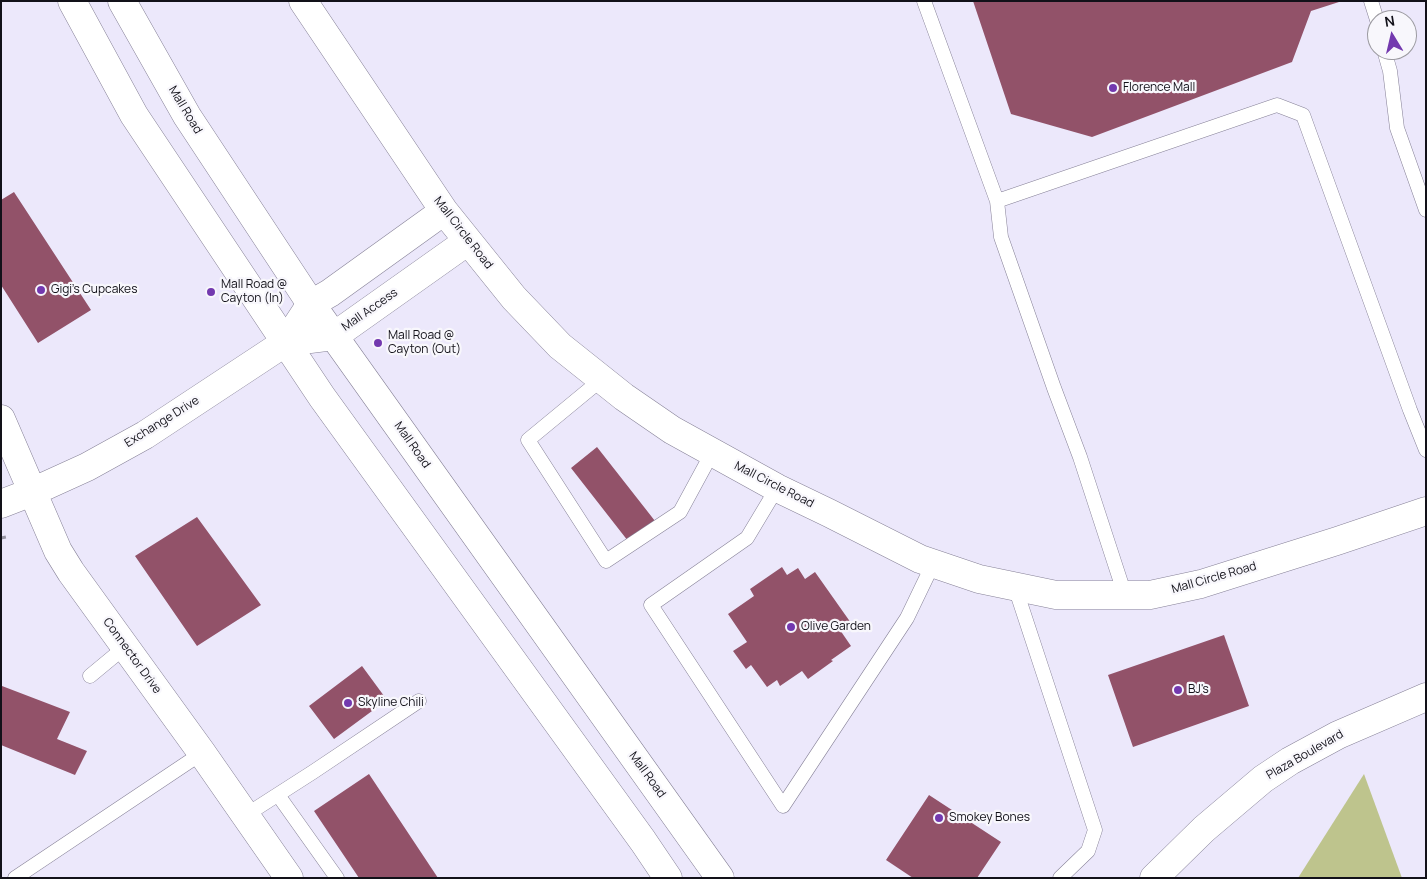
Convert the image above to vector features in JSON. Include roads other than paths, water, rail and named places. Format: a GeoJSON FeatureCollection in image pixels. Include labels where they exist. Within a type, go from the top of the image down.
{"type":"FeatureCollection","features":[{"type":"Feature","properties":{"kind":"street"},"geometry":{"type":"LineString","coordinates":[[72,1],[134,115],[322,397],[644,841],[668,878]]}},
{"type":"Feature","properties":{"kind":"street","name":"Mall Road"},"geometry":{"type":"LineString","coordinates":[[122,1],[187,116],[312,304],[720,878]]}},
{"type":"Feature","properties":{"kind":"street","name":"Mall Circle Road"},"geometry":{"type":"LineString","coordinates":[[303,1],[444,211],[514,298],[560,346],[624,397],[672,430],[777,488],[920,559],[979,579],[1056,595],[1150,595],[1201,584],[1426,511]]}},
{"type":"Feature","properties":{"kind":"street"},"geometry":{"type":"LineString","coordinates":[[286,342],[312,304],[444,211]]}},
{"type":"Feature","properties":{"kind":"street","name":"Mall Access"},"geometry":{"type":"LineString","coordinates":[[286,342],[334,336],[468,241]]}},
{"type":"Feature","properties":{"kind":"street","name":"Exchange Drive"},"geometry":{"type":"LineString","coordinates":[[1,504],[87,467],[145,435],[286,342]]}},
{"type":"Feature","properties":{"kind":"street","name":"Connector Drive"},"geometry":{"type":"LineString","coordinates":[[1,420],[58,552],[290,878]]}},
{"type":"Feature","properties":{"kind":"street","name":"Plaza Boulevard"},"geometry":{"type":"LineString","coordinates":[[1154,878],[1204,829],[1263,779],[1290,761],[1338,735],[1426,697]]}},
{"type":"Feature","properties":{"kind":"lane"},"geometry":{"type":"LineString","coordinates":[[924,1],[997,201],[1001,237],[1080,458],[1125,595]]}},
{"type":"Feature","properties":{"kind":"lane"},"geometry":{"type":"LineString","coordinates":[[1387,60],[1397,128],[1426,210]]}},
{"type":"Feature","properties":{"kind":"lane"},"geometry":{"type":"LineString","coordinates":[[997,201],[1277,105],[1303,115],[1426,450]]}},
{"type":"Feature","properties":{"kind":"lane"},"geometry":{"type":"LineString","coordinates":[[602,379],[528,440],[606,561],[680,512],[712,453]]}},
{"type":"Feature","properties":{"kind":"lane"},"geometry":{"type":"LineString","coordinates":[[777,488],[747,538],[651,605],[783,806],[908,618],[933,564]]}},
{"type":"Feature","properties":{"kind":"lane"},"geometry":{"type":"LineString","coordinates":[[1015,587],[1095,830],[1088,851],[1060,878]]}},
{"type":"Feature","properties":{"kind":"lane"},"geometry":{"type":"LineString","coordinates":[[90,676],[125,647]]}},
{"type":"Feature","properties":{"kind":"lane"},"geometry":{"type":"LineString","coordinates":[[246,815],[419,700]]}},
{"type":"Feature","properties":{"kind":"lane"},"geometry":{"type":"LineString","coordinates":[[15,878],[202,752]]}},
{"type":"Feature","properties":{"kind":"lane"},"geometry":{"type":"LineString","coordinates":[[278,795],[337,878]]}},
{"type":"Feature","properties":{"kind":"place","name":"Florence Mall"},"geometry":{"type":"Point","coordinates":[1113,88]}},
{"type":"Feature","properties":{"kind":"place","name":"Gigi’s Cupcakes"},"geometry":{"type":"Point","coordinates":[41,290]}},
{"type":"Feature","properties":{"kind":"place","name":"Mall Road @ Cayton (In)"},"geometry":{"type":"Point","coordinates":[211,292]}},
{"type":"Feature","properties":{"kind":"place","name":"Mall Road @ Cayton (Out)"},"geometry":{"type":"Point","coordinates":[378,343]}},
{"type":"Feature","properties":{"kind":"place","name":"Olive Garden"},"geometry":{"type":"Point","coordinates":[791,627]}},
{"type":"Feature","properties":{"kind":"place","name":"BJ's"},"geometry":{"type":"Point","coordinates":[1178,690]}},
{"type":"Feature","properties":{"kind":"place","name":"Skyline Chili"},"geometry":{"type":"Point","coordinates":[348,703]}},
{"type":"Feature","properties":{"kind":"place","name":"Smokey Bones"},"geometry":{"type":"Point","coordinates":[939,818]}}]}
